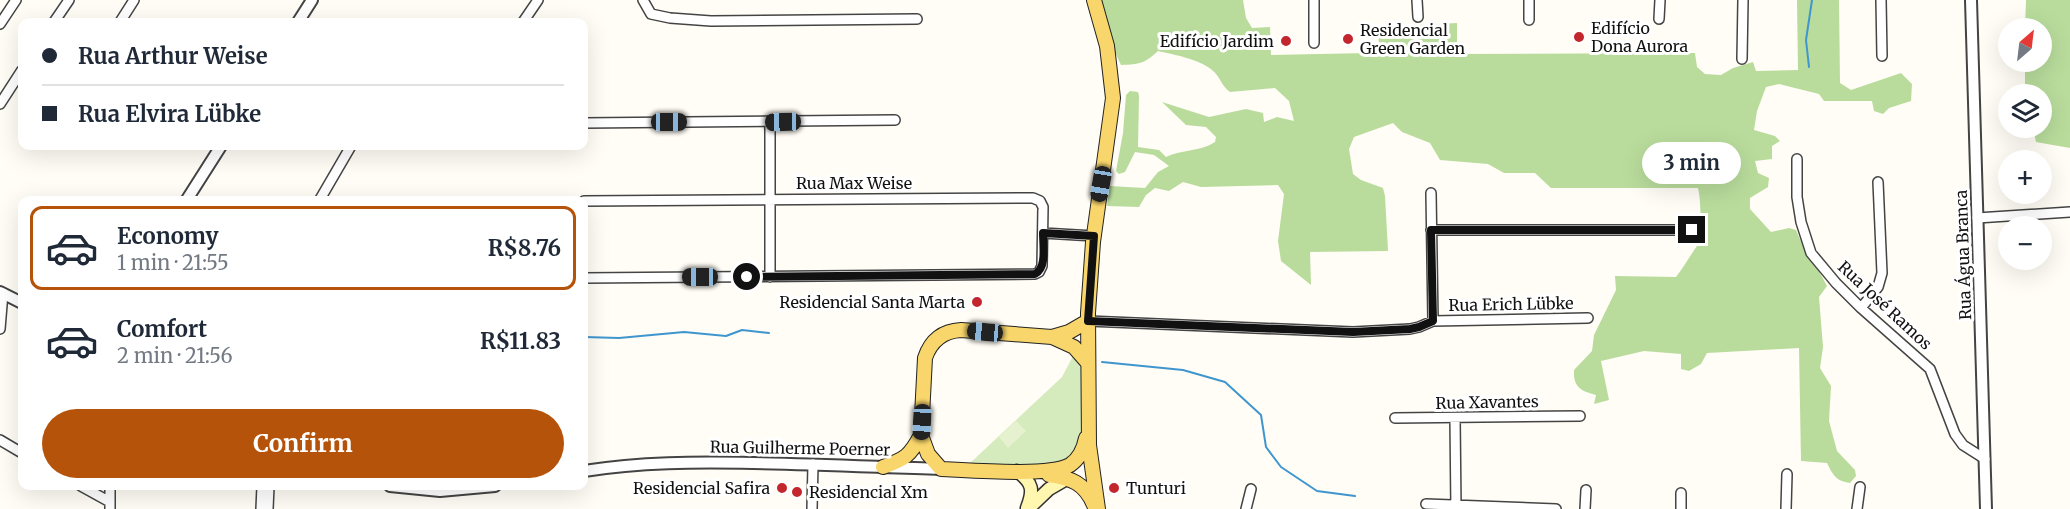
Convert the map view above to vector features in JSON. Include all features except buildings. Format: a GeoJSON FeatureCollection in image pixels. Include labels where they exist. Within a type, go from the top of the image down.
{"type":"FeatureCollection","features":[{"type":"Feature","properties":{"kind":"main road"},"geometry":{"type":"LineString","coordinates":[[1094,0],[1107,46],[1113,98],[1094,236],[1088,321],[1088,430],[1097,509]]}},
{"type":"Feature","properties":{"kind":"main road"},"geometry":{"type":"LineString","coordinates":[[941,469],[928,454],[921,435],[925,358],[937,338],[952,330],[1052,337],[1070,332],[1088,321]]}},
{"type":"Feature","properties":{"kind":"main road"},"geometry":{"type":"LineString","coordinates":[[1052,337],[1074,347],[1088,363]]}},
{"type":"Feature","properties":{"kind":"main road"},"geometry":{"type":"LineString","coordinates":[[1017,471],[1051,471],[1070,465],[1081,453],[1088,430]]}},
{"type":"Feature","properties":{"kind":"main road"},"geometry":{"type":"LineString","coordinates":[[882,467],[907,457],[921,435]]}},
{"type":"Feature","properties":{"kind":"main road"},"geometry":{"type":"LineString","coordinates":[[1027,509],[1049,489],[1068,478],[1081,465],[1089,445]]}},
{"type":"Feature","properties":{"kind":"main road","name":"Rua Guilherme Poerner"},"geometry":{"type":"LineString","coordinates":[[941,469],[1017,471]]}},
{"type":"Feature","properties":{"kind":"main road"},"geometry":{"type":"LineString","coordinates":[[1017,471],[1068,478],[1084,487],[1097,509]]}},
{"type":"Feature","properties":{"kind":"main road"},"geometry":{"type":"LineString","coordinates":[[1017,471],[1026,478],[1031,486],[1031,497],[1027,509]]}},
{"type":"Feature","properties":{"kind":"street"},"geometry":{"type":"LineString","coordinates":[[0,24],[4,10],[16,0]]}},
{"type":"Feature","properties":{"kind":"street"},"geometry":{"type":"LineString","coordinates":[[57,18],[69,0]]}},
{"type":"Feature","properties":{"kind":"street"},"geometry":{"type":"LineString","coordinates":[[123,18],[134,0]]}},
{"type":"Feature","properties":{"kind":"street"},"geometry":{"type":"LineString","coordinates":[[301,18],[312,0]]}},
{"type":"Feature","properties":{"kind":"street"},"geometry":{"type":"LineString","coordinates":[[526,18],[538,0]]}},
{"type":"Feature","properties":{"kind":"street"},"geometry":{"type":"LineString","coordinates":[[643,0],[651,14],[711,21],[917,20]]}},
{"type":"Feature","properties":{"kind":"street"},"geometry":{"type":"LineString","coordinates":[[1314,0],[1314,43]]}},
{"type":"Feature","properties":{"kind":"street"},"geometry":{"type":"LineString","coordinates":[[1417,0],[1418,17]]}},
{"type":"Feature","properties":{"kind":"street"},"geometry":{"type":"LineString","coordinates":[[1529,0],[1529,20]]}},
{"type":"Feature","properties":{"kind":"street"},"geometry":{"type":"LineString","coordinates":[[1659,18],[1660,0]]}},
{"type":"Feature","properties":{"kind":"street"},"geometry":{"type":"LineString","coordinates":[[1742,59],[1743,0]]}},
{"type":"Feature","properties":{"kind":"street"},"geometry":{"type":"LineString","coordinates":[[1881,0],[1882,56]]}},
{"type":"Feature","properties":{"kind":"street","name":"Rua Água Branca"},"geometry":{"type":"LineString","coordinates":[[1971,0],[1986,509]]}},
{"type":"Feature","properties":{"kind":"street"},"geometry":{"type":"LineString","coordinates":[[0,104],[18,76]]}},
{"type":"Feature","properties":{"kind":"street"},"geometry":{"type":"LineString","coordinates":[[588,123],[895,120]]}},
{"type":"Feature","properties":{"kind":"street"},"geometry":{"type":"LineString","coordinates":[[770,122],[770,277]]}},
{"type":"Feature","properties":{"kind":"street"},"geometry":{"type":"LineString","coordinates":[[189,196],[218,150]]}},
{"type":"Feature","properties":{"kind":"street"},"geometry":{"type":"LineString","coordinates":[[322,196],[349,150]]}},
{"type":"Feature","properties":{"kind":"street","name":"Rua José Ramos"},"geometry":{"type":"LineString","coordinates":[[1797,159],[1797,197],[1801,222],[1811,253],[1861,308],[1930,369],[1955,434],[1968,449],[1985,459]]}},
{"type":"Feature","properties":{"kind":"street"},"geometry":{"type":"LineString","coordinates":[[1861,308],[1878,286],[1882,273],[1878,182]]}},
{"type":"Feature","properties":{"kind":"street"},"geometry":{"type":"LineString","coordinates":[[1431,193],[1433,321]]}},
{"type":"Feature","properties":{"kind":"street","name":"Rua Max Weise"},"geometry":{"type":"LineString","coordinates":[[588,201],[1033,198],[1040,201],[1043,207],[1042,266],[1035,274],[588,278]]}},
{"type":"Feature","properties":{"kind":"street"},"geometry":{"type":"LineString","coordinates":[[1977,218],[2070,212]]}},
{"type":"Feature","properties":{"kind":"street"},"geometry":{"type":"LineString","coordinates":[[1431,230],[1692,230]]}},
{"type":"Feature","properties":{"kind":"street"},"geometry":{"type":"LineString","coordinates":[[1043,233],[1094,236]]}},
{"type":"Feature","properties":{"kind":"street"},"geometry":{"type":"LineString","coordinates":[[0,329],[1,292],[18,301]]}},
{"type":"Feature","properties":{"kind":"street","name":"Rua Erich Lübke"},"geometry":{"type":"LineString","coordinates":[[1088,321],[1353,332],[1410,329],[1433,321],[1588,318]]}},
{"type":"Feature","properties":{"kind":"street","name":"Rua Xavantes"},"geometry":{"type":"LineString","coordinates":[[1395,418],[1580,417]]}},
{"type":"Feature","properties":{"kind":"street"},"geometry":{"type":"LineString","coordinates":[[1455,418],[1456,507]]}},
{"type":"Feature","properties":{"kind":"street"},"geometry":{"type":"LineString","coordinates":[[0,441],[18,451]]}},
{"type":"Feature","properties":{"kind":"street","name":"Rua Guilherme Poerner"},"geometry":{"type":"LineString","coordinates":[[588,470],[627,464],[669,462],[941,469]]}},
{"type":"Feature","properties":{"kind":"street"},"geometry":{"type":"LineString","coordinates":[[812,509],[813,464]]}},
{"type":"Feature","properties":{"kind":"street"},"geometry":{"type":"LineString","coordinates":[[1786,474],[1786,509]]}},
{"type":"Feature","properties":{"kind":"street"},"geometry":{"type":"LineString","coordinates":[[1857,509],[1860,486]]}},
{"type":"Feature","properties":{"kind":"street"},"geometry":{"type":"LineString","coordinates":[[1246,509],[1251,489]]}},
{"type":"Feature","properties":{"kind":"street"},"geometry":{"type":"LineString","coordinates":[[87,490],[110,506]]}},
{"type":"Feature","properties":{"kind":"street"},"geometry":{"type":"LineString","coordinates":[[110,490],[110,506]]}},
{"type":"Feature","properties":{"kind":"street"},"geometry":{"type":"LineString","coordinates":[[261,509],[262,490]]}},
{"type":"Feature","properties":{"kind":"street"},"geometry":{"type":"LineString","coordinates":[[268,509],[269,490]]}},
{"type":"Feature","properties":{"kind":"street"},"geometry":{"type":"LineString","coordinates":[[430,490],[451,490]]}},
{"type":"Feature","properties":{"kind":"street"},"geometry":{"type":"LineString","coordinates":[[1585,509],[1586,490]]}},
{"type":"Feature","properties":{"kind":"street"},"geometry":{"type":"LineString","coordinates":[[1681,493],[1681,509]]}},
{"type":"Feature","properties":{"kind":"street"},"geometry":{"type":"LineString","coordinates":[[1426,504],[1456,507],[1556,509]]}},
{"type":"Feature","properties":{"kind":"green space"},"geometry":{"type":"Polygon","coordinates":[[[1101,0],[1243,0],[1246,18],[1252,28],[1270,27],[1271,55],[1368,53],[1379,47],[1378,27],[1457,23],[1457,54],[1695,53],[1697,67],[1705,74],[1721,75],[1733,68],[1753,62],[1756,71],[1798,70],[1797,0],[1839,0],[1840,83],[1851,90],[1901,73],[1912,84],[1911,101],[1889,108],[1883,114],[1874,111],[1872,101],[1824,101],[1819,94],[1779,84],[1766,87],[1757,111],[1754,130],[1775,136],[1780,141],[1772,146],[1772,159],[1755,161],[1758,173],[1769,178],[1768,187],[1750,198],[1750,209],[1771,232],[1789,228],[1796,230],[1827,286],[1819,297],[1823,347],[1820,368],[1831,386],[1829,421],[1837,451],[1855,470],[1856,476],[1850,483],[1841,481],[1835,477],[1827,463],[1801,461],[1799,348],[1707,353],[1701,364],[1689,371],[1681,369],[1681,354],[1644,351],[1601,361],[1609,400],[1594,404],[1596,395],[1582,390],[1575,381],[1574,370],[1592,351],[1594,335],[1616,290],[1615,276],[1676,277],[1706,234],[1702,223],[1698,188],[1551,188],[1535,173],[1504,173],[1488,164],[1440,160],[1430,143],[1402,132],[1393,123],[1354,137],[1349,149],[1353,174],[1361,180],[1383,188],[1388,251],[1310,252],[1311,285],[1281,261],[1278,241],[1284,194],[1278,185],[1201,187],[1183,182],[1169,191],[1155,188],[1146,195],[1139,207],[1107,206],[1110,186],[1145,188],[1158,172],[1169,166],[1154,155],[1135,152],[1125,172],[1119,174],[1116,171],[1123,133],[1126,95],[1130,91],[1138,92],[1139,96],[1138,147],[1159,150],[1166,157],[1209,145],[1215,142],[1216,137],[1206,127],[1186,125],[1162,102],[1209,117],[1246,109],[1263,113],[1264,122],[1277,117],[1294,121],[1289,101],[1275,88],[1230,92],[1207,66],[1186,58],[1158,51],[1149,59],[1121,65],[1114,50],[1101,0]]]}},
{"type":"Feature","properties":{"kind":"green space"},"geometry":{"type":"Polygon","coordinates":[[[2026,0],[2070,0],[2070,148],[2036,142],[2035,138],[2052,138],[2052,84],[2025,84],[2025,72],[2052,72],[2052,18],[2025,18],[2026,0]]]}},
{"type":"Feature","properties":{"kind":"green space"},"geometry":{"type":"Polygon","coordinates":[[[1074,354],[1081,365],[1082,441],[1065,463],[969,464],[1062,377],[1074,354]]]}},
{"type":"Feature","properties":{"kind":"green space"},"geometry":{"type":"Polygon","coordinates":[[[1016,421],[1026,431],[1008,448],[999,437],[1016,421]]]}},
{"type":"Feature","properties":{"kind":"waterway"},"geometry":{"type":"LineString","coordinates":[[1809,67],[1806,40],[1812,0]]}},
{"type":"Feature","properties":{"kind":"waterway"},"geometry":{"type":"LineString","coordinates":[[588,337],[619,338],[684,332],[726,336],[742,330],[769,333]]}},
{"type":"Feature","properties":{"kind":"waterway"},"geometry":{"type":"LineString","coordinates":[[1102,362],[1183,370],[1225,382],[1261,415],[1266,447],[1281,467],[1317,491],[1355,496]]}},
{"type":"Feature","properties":{"kind":"place","name":"Edifício Dona Aurora"},"geometry":{"type":"Point","coordinates":[1579,37]}},
{"type":"Feature","properties":{"kind":"place","name":"Residencial Green Garden"},"geometry":{"type":"Point","coordinates":[1348,39]}},
{"type":"Feature","properties":{"kind":"place","name":"Edifício Jardim"},"geometry":{"type":"Point","coordinates":[1286,41]}},
{"type":"Feature","properties":{"kind":"place","name":"Residencial Santa Marta"},"geometry":{"type":"Point","coordinates":[977,302]}},
{"type":"Feature","properties":{"kind":"place","name":"Residencial Safira"},"geometry":{"type":"Point","coordinates":[782,488]}},
{"type":"Feature","properties":{"kind":"place","name":"Tunturi"},"geometry":{"type":"Point","coordinates":[1114,488]}},
{"type":"Feature","properties":{"kind":"place","name":"Residencial Xm"},"geometry":{"type":"Point","coordinates":[797,492]}},
{"type":"Feature","properties":{"kind":"route"},"geometry":{"type":"LineString","coordinates":[[747,277],[1035,274],[1042,266],[1043,233],[1094,236],[1088,321],[1353,332],[1410,329],[1433,321],[1431,230],[1692,230]]}}]}
